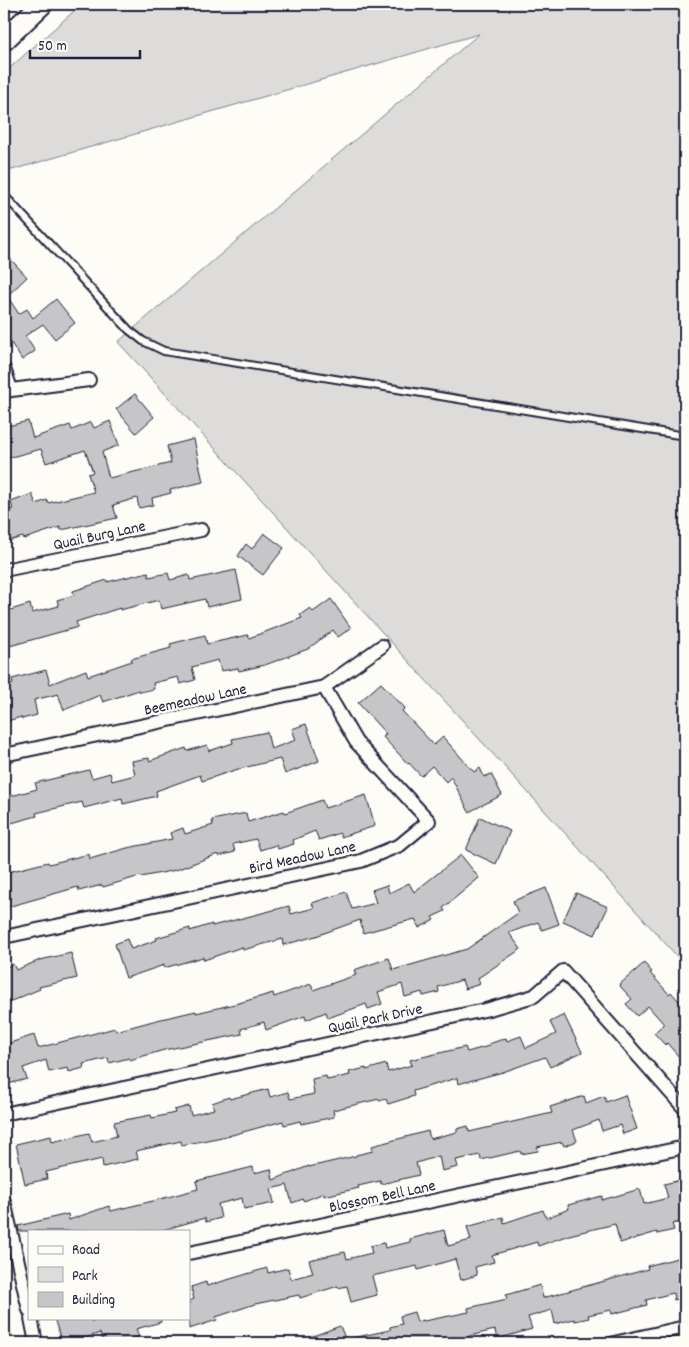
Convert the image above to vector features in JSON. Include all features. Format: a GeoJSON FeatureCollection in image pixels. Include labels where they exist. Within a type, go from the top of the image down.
{"type":"FeatureCollection","features":[{"type":"Feature","properties":{"kind":"main road"},"geometry":{"type":"LineString","coordinates":[[4,40],[42,4]]}},
{"type":"Feature","properties":{"kind":"street"},"geometry":{"type":"LineString","coordinates":[[4,369],[8,390],[89,380]]}},
{"type":"Feature","properties":{"kind":"street","name":"Quail Burg Lane"},"geometry":{"type":"LineString","coordinates":[[4,570],[201,530]]}},
{"type":"Feature","properties":{"kind":"street","name":"Beemeadow Lane"},"geometry":{"type":"LineString","coordinates":[[4,755],[324,687],[382,646]]}},
{"type":"Feature","properties":{"kind":"street","name":"Bird Meadow Lane"},"geometry":{"type":"LineString","coordinates":[[4,937],[361,861],[400,845],[429,821],[356,742],[324,687]]}},
{"type":"Feature","properties":{"kind":"street","name":"Quail Park Drive"},"geometry":{"type":"LineString","coordinates":[[4,1114],[489,1009],[534,996],[563,971],[685,1108]]}},
{"type":"Feature","properties":{"kind":"street","name":"Blossom Bell Lane"},"geometry":{"type":"LineString","coordinates":[[190,1253],[685,1146]]}},
{"type":"Feature","properties":{"kind":"street"},"geometry":{"type":"LineString","coordinates":[[4,1201],[26,1287],[28,1302]]}},
{"type":"Feature","properties":{"kind":"street"},"geometry":{"type":"LineString","coordinates":[[30,1320],[36,1343]]}},
{"type":"Feature","properties":{"kind":"street"},"geometry":{"type":"LineString","coordinates":[[614,1343],[685,1327]]}},
{"type":"Feature","properties":{"kind":"lane"},"geometry":{"type":"LineString","coordinates":[[4,195],[130,330],[143,341],[164,351],[685,436]]}},
{"type":"Feature","properties":{"kind":"green space"},"geometry":{"type":"Polygon","coordinates":[[[82,4],[685,4],[685,965],[118,342],[479,34],[5,172],[4,73],[82,4]]]}},
{"type":"Feature","properties":{"kind":"building"},"geometry":{"type":"Polygon","coordinates":[[[4,252],[27,277],[7,296],[19,314],[27,309],[33,318],[56,299],[75,323],[55,339],[43,324],[25,336],[35,351],[22,360],[4,332],[4,252]]]}},
{"type":"Feature","properties":{"kind":"building"},"geometry":{"type":"Polygon","coordinates":[[[135,394],[154,417],[136,433],[116,409],[135,394]]]}},
{"type":"Feature","properties":{"kind":"building"},"geometry":{"type":"Polygon","coordinates":[[[28,421],[33,438],[70,425],[72,430],[91,422],[94,428],[110,421],[119,445],[102,452],[109,478],[171,463],[167,446],[194,439],[203,482],[170,490],[171,493],[152,498],[153,505],[139,508],[137,498],[113,505],[117,518],[61,530],[60,527],[24,539],[23,537],[4,542],[4,511],[13,509],[11,502],[32,494],[36,504],[47,500],[48,503],[94,492],[88,474],[93,472],[85,450],[46,463],[41,449],[4,459],[4,427],[28,421]]]}},
{"type":"Feature","properties":{"kind":"building"},"geometry":{"type":"Polygon","coordinates":[[[264,533],[284,548],[263,575],[238,556],[246,544],[252,549],[264,533]]]}},
{"type":"Feature","properties":{"kind":"building"},"geometry":{"type":"Polygon","coordinates":[[[236,570],[242,599],[207,607],[205,599],[161,609],[159,600],[120,610],[120,608],[76,622],[78,627],[6,647],[4,641],[4,612],[30,604],[32,613],[59,606],[57,600],[74,595],[73,591],[107,580],[107,582],[148,572],[149,577],[168,573],[170,580],[189,575],[190,580],[236,570]]]}},
{"type":"Feature","properties":{"kind":"building"},"geometry":{"type":"Polygon","coordinates":[[[331,599],[351,628],[338,637],[333,630],[308,649],[265,665],[239,671],[238,668],[221,671],[218,660],[192,667],[195,680],[180,684],[178,677],[153,683],[154,689],[140,692],[139,690],[103,702],[100,695],[64,710],[58,694],[34,700],[37,715],[4,722],[4,687],[13,684],[12,679],[46,670],[50,684],[86,670],[88,676],[132,661],[131,659],[171,648],[170,644],[205,635],[207,644],[248,635],[249,638],[302,618],[300,615],[310,608],[313,612],[331,599]]]}},
{"type":"Feature","properties":{"kind":"building"},"geometry":{"type":"Polygon","coordinates":[[[381,683],[405,708],[402,711],[434,745],[443,737],[474,772],[480,768],[484,777],[491,774],[502,795],[469,812],[451,777],[446,782],[432,766],[421,776],[408,764],[383,737],[386,734],[358,703],[381,683]]]}},
{"type":"Feature","properties":{"kind":"building"},"geometry":{"type":"Polygon","coordinates":[[[306,724],[319,761],[285,774],[280,759],[235,770],[202,781],[200,775],[156,791],[157,796],[123,804],[122,798],[84,808],[82,802],[36,813],[37,816],[4,825],[4,798],[37,789],[35,783],[89,770],[92,778],[110,773],[112,781],[135,775],[132,761],[149,758],[149,761],[186,748],[187,751],[207,745],[209,751],[233,743],[232,739],[267,732],[271,749],[296,740],[292,729],[306,724]]]}},
{"type":"Feature","properties":{"kind":"building"},"geometry":{"type":"Polygon","coordinates":[[[366,795],[375,826],[341,837],[340,833],[319,840],[315,831],[293,840],[294,844],[278,849],[276,845],[260,850],[256,839],[233,844],[235,852],[219,856],[218,854],[176,870],[140,876],[103,887],[102,885],[79,891],[78,887],[4,908],[4,873],[89,854],[90,859],[127,848],[172,839],[170,833],[183,828],[185,834],[213,825],[212,820],[246,813],[248,822],[284,811],[285,813],[322,800],[325,808],[366,795]]]}},
{"type":"Feature","properties":{"kind":"building"},"geometry":{"type":"Polygon","coordinates":[[[480,817],[510,831],[496,864],[466,850],[480,817]]]}},
{"type":"Feature","properties":{"kind":"building"},"geometry":{"type":"Polygon","coordinates":[[[461,855],[479,878],[443,908],[445,911],[432,917],[434,920],[419,928],[415,919],[363,933],[360,920],[316,936],[283,945],[282,939],[243,950],[242,947],[204,960],[203,957],[164,968],[164,965],[126,978],[115,944],[127,939],[131,949],[157,940],[156,938],[190,928],[190,931],[289,906],[291,914],[314,908],[312,903],[346,892],[352,909],[376,903],[372,890],[387,885],[389,893],[409,883],[414,892],[461,855]]]}},
{"type":"Feature","properties":{"kind":"building"},"geometry":{"type":"Polygon","coordinates":[[[546,888],[559,924],[542,930],[538,922],[509,933],[521,949],[478,978],[480,984],[465,989],[462,980],[438,987],[439,992],[423,996],[422,992],[405,997],[402,984],[378,992],[382,1004],[368,1009],[366,1004],[328,1018],[326,1012],[306,1020],[305,1016],[266,1030],[264,1022],[241,1029],[242,1034],[164,1050],[130,1060],[129,1058],[109,1063],[108,1058],[83,1064],[84,1068],[69,1072],[68,1068],[49,1072],[46,1060],[23,1068],[27,1079],[4,1085],[4,1045],[34,1035],[38,1048],[115,1028],[116,1031],[196,1011],[196,1013],[239,1003],[273,993],[274,997],[311,984],[313,990],[356,975],[354,970],[389,958],[393,970],[467,949],[518,913],[513,901],[546,888]]]}},
{"type":"Feature","properties":{"kind":"building"},"geometry":{"type":"Polygon","coordinates":[[[576,893],[608,907],[595,935],[563,921],[576,893]]]}},
{"type":"Feature","properties":{"kind":"building"},"geometry":{"type":"Polygon","coordinates":[[[71,953],[77,978],[39,987],[40,989],[9,1002],[4,989],[4,968],[13,964],[16,970],[40,960],[71,953]]]}},
{"type":"Feature","properties":{"kind":"building"},"geometry":{"type":"Polygon","coordinates":[[[644,963],[652,972],[650,973],[669,994],[671,992],[685,1008],[685,1064],[667,1043],[665,1045],[654,1033],[664,1024],[648,1006],[637,1016],[626,1004],[632,999],[619,985],[644,963]]]}},
{"type":"Feature","properties":{"kind":"building"},"geometry":{"type":"Polygon","coordinates":[[[564,1015],[582,1052],[550,1067],[545,1057],[503,1072],[458,1084],[457,1078],[413,1091],[414,1096],[388,1104],[386,1099],[379,1101],[379,1099],[333,1110],[334,1117],[301,1124],[300,1121],[284,1125],[283,1121],[232,1135],[182,1145],[181,1141],[136,1151],[138,1159],[103,1167],[102,1159],[46,1172],[47,1179],[25,1184],[16,1144],[51,1136],[52,1142],[89,1133],[92,1142],[117,1136],[114,1122],[151,1115],[152,1118],[175,1113],[174,1110],[189,1106],[191,1115],[214,1109],[212,1103],[229,1097],[230,1099],[268,1089],[270,1097],[288,1092],[290,1099],[314,1094],[312,1079],[326,1076],[327,1080],[350,1075],[349,1072],[366,1068],[366,1070],[386,1064],[388,1072],[412,1065],[410,1060],[465,1047],[467,1052],[489,1046],[489,1044],[506,1038],[507,1041],[521,1036],[526,1048],[556,1034],[550,1022],[564,1015]]]}},
{"type":"Feature","properties":{"kind":"building"},"geometry":{"type":"Polygon","coordinates":[[[625,1095],[637,1129],[623,1134],[620,1125],[602,1131],[599,1120],[573,1130],[577,1141],[564,1146],[562,1142],[537,1147],[538,1151],[521,1154],[520,1151],[481,1160],[480,1155],[456,1160],[458,1167],[442,1171],[439,1156],[416,1163],[419,1175],[381,1184],[380,1181],[324,1196],[324,1193],[304,1201],[303,1199],[292,1203],[287,1185],[271,1189],[274,1203],[244,1209],[242,1198],[218,1204],[221,1218],[206,1222],[205,1218],[163,1230],[19,1231],[18,1226],[68,1214],[69,1220],[109,1206],[111,1211],[198,1189],[196,1181],[253,1167],[254,1173],[271,1169],[273,1180],[309,1166],[373,1151],[372,1146],[428,1131],[430,1139],[457,1132],[457,1129],[468,1126],[469,1132],[552,1113],[550,1107],[584,1096],[586,1103],[604,1096],[606,1102],[625,1095]]]}},
{"type":"Feature","properties":{"kind":"building"},"geometry":{"type":"Polygon","coordinates":[[[681,1180],[685,1200],[685,1221],[672,1224],[674,1230],[657,1234],[657,1232],[620,1243],[615,1224],[569,1235],[538,1246],[537,1242],[492,1255],[494,1262],[475,1267],[477,1275],[461,1280],[455,1259],[418,1270],[417,1266],[372,1276],[377,1295],[351,1302],[347,1286],[338,1288],[338,1286],[300,1298],[299,1295],[255,1304],[216,1317],[217,1320],[189,1329],[190,1301],[194,1299],[191,1287],[206,1282],[207,1286],[267,1268],[268,1273],[288,1268],[291,1279],[313,1273],[309,1260],[345,1252],[347,1259],[372,1253],[370,1246],[384,1243],[385,1248],[410,1242],[410,1239],[444,1230],[448,1246],[471,1240],[467,1227],[503,1217],[504,1223],[543,1210],[546,1218],[569,1209],[568,1205],[602,1196],[602,1200],[640,1189],[644,1204],[668,1198],[664,1184],[681,1180]]]}},
{"type":"Feature","properties":{"kind":"building"},"geometry":{"type":"Polygon","coordinates":[[[685,1256],[685,1297],[674,1300],[673,1293],[646,1300],[647,1305],[612,1314],[611,1310],[588,1315],[589,1318],[575,1321],[574,1319],[555,1324],[552,1310],[528,1317],[532,1329],[497,1339],[495,1330],[469,1336],[471,1343],[352,1343],[352,1338],[390,1330],[390,1327],[402,1324],[400,1316],[414,1312],[417,1322],[469,1312],[468,1308],[507,1299],[506,1295],[540,1285],[543,1298],[648,1269],[647,1266],[685,1256]]]}},
{"type":"Feature","properties":{"kind":"building"},"geometry":{"type":"Polygon","coordinates":[[[55,1320],[92,1320],[92,1322],[98,1320],[160,1320],[161,1322],[136,1329],[139,1336],[134,1338],[136,1343],[103,1343],[100,1333],[70,1343],[62,1343],[55,1320]]]}},
{"type":"Feature","properties":{"kind":"building"},"geometry":{"type":"Polygon","coordinates":[[[340,1326],[347,1343],[297,1343],[297,1342],[340,1326]]]}}]}
